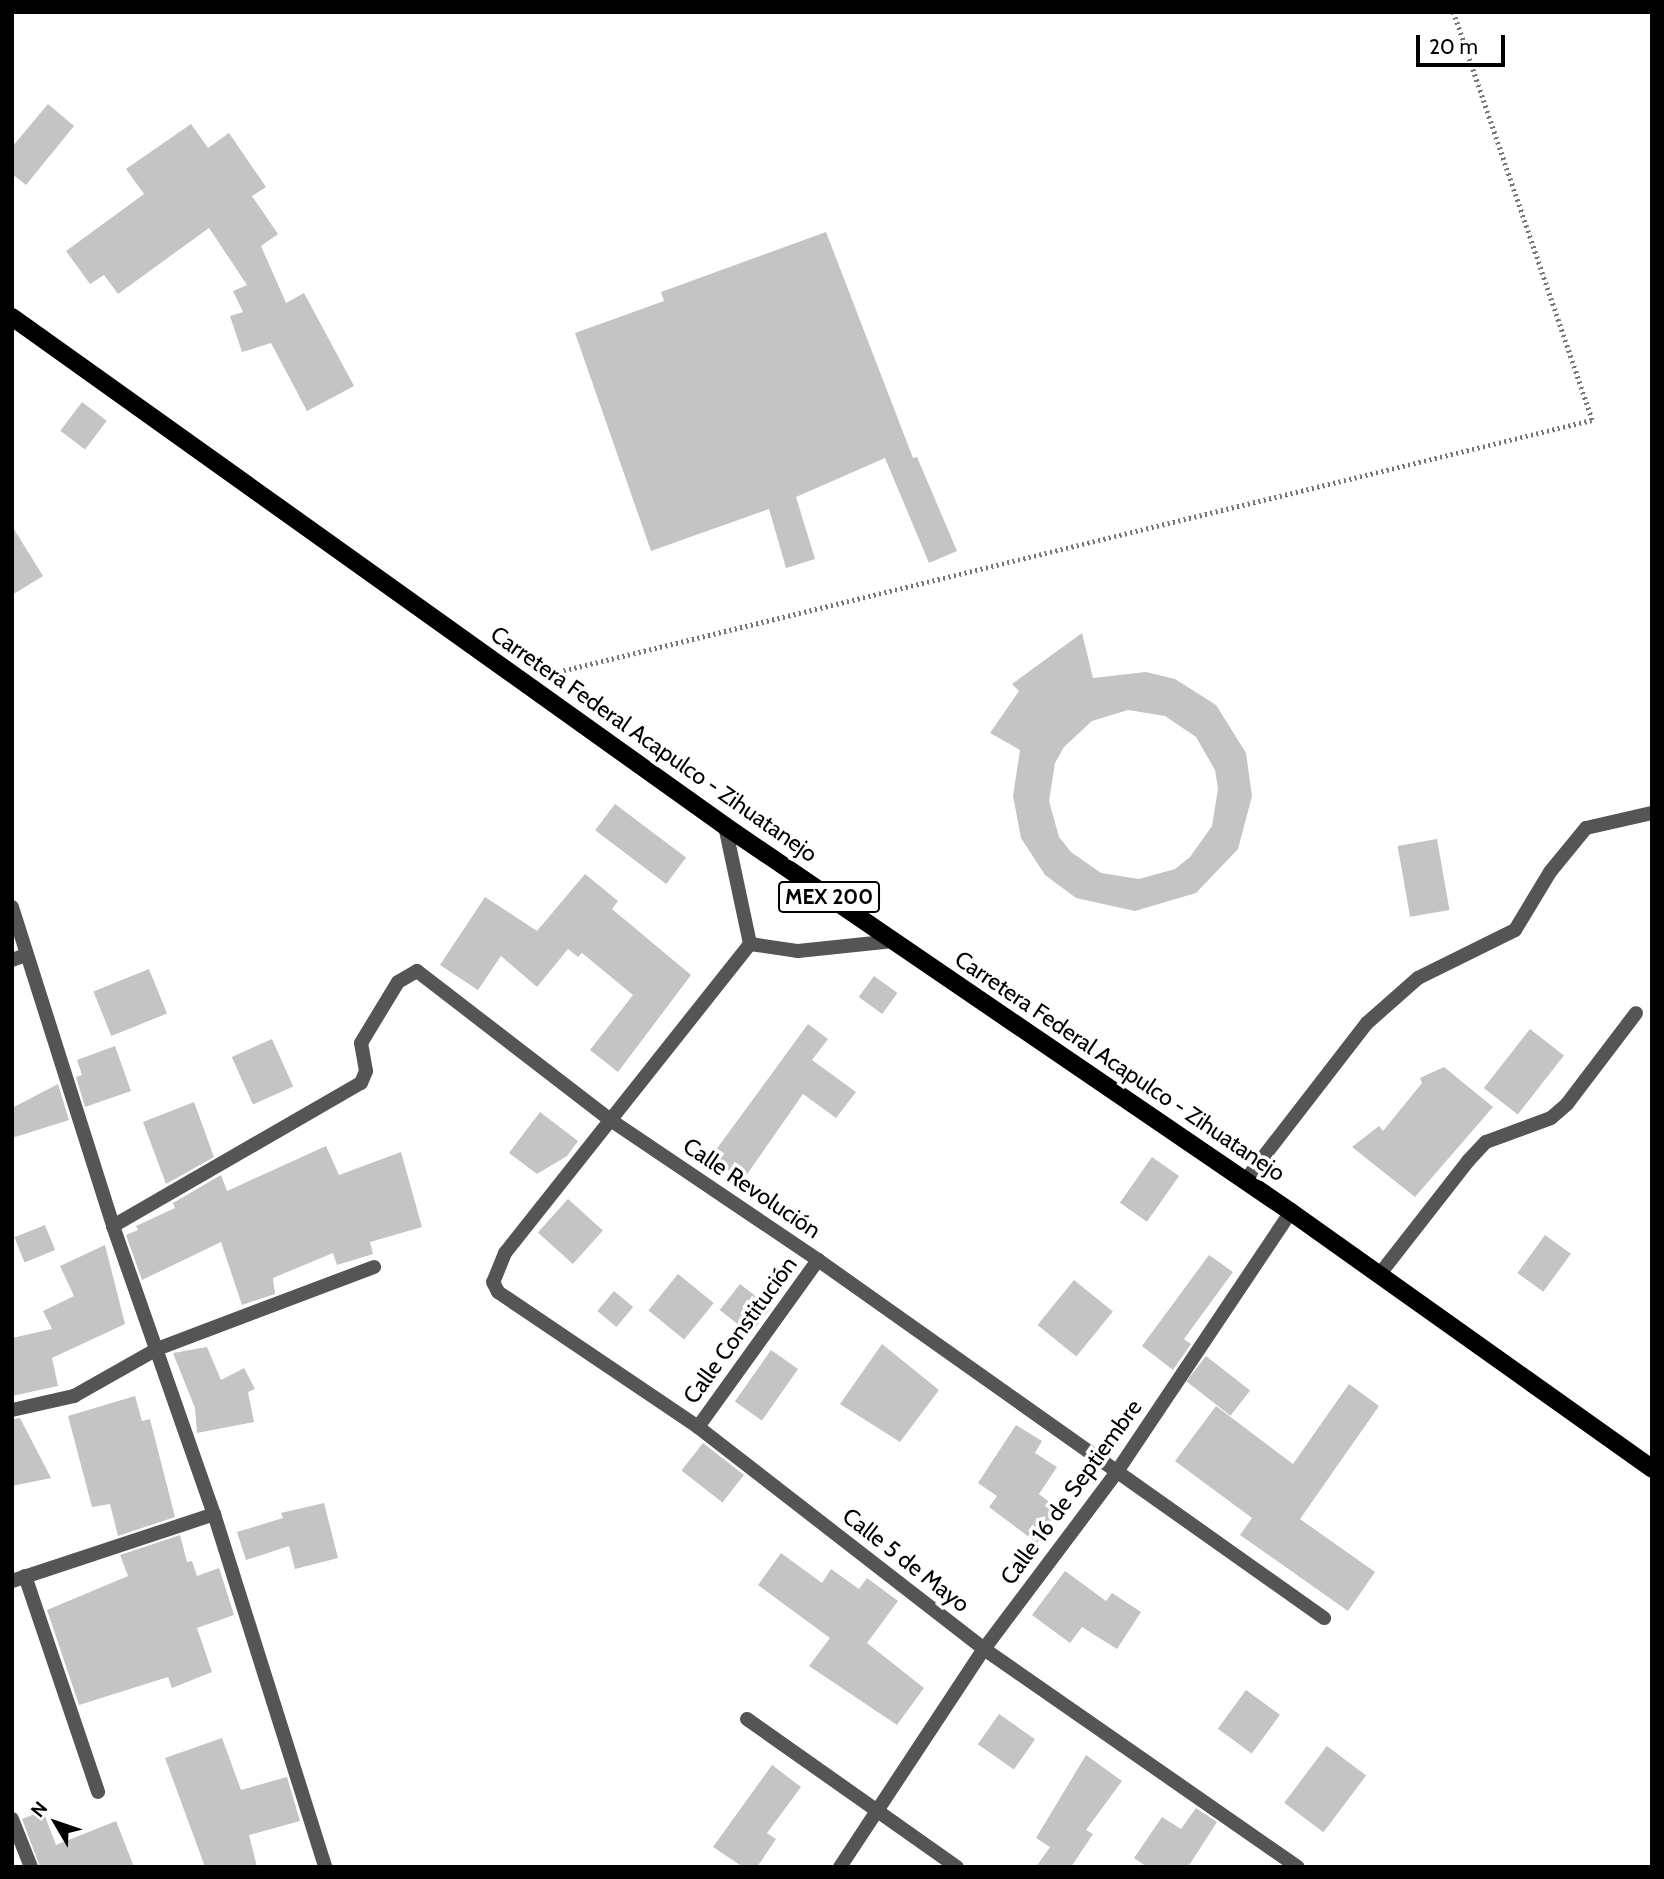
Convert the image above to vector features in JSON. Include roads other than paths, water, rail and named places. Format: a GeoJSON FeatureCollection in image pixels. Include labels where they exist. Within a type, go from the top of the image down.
{"type":"FeatureCollection","features":[{"type":"Feature","properties":{"kind":"main road","name":"Carretera Federal Acapulco - Zihuatanejo"},"geometry":{"type":"LineString","coordinates":[[12,317],[725,826],[1291,1212],[1652,1469]]}},
{"type":"Feature","properties":{"kind":"street"},"geometry":{"type":"LineString","coordinates":[[1244,1182],[1367,1023],[1418,978],[1514,930],[1550,872],[1586,828],[1652,813]]}},
{"type":"Feature","properties":{"kind":"street"},"geometry":{"type":"LineString","coordinates":[[612,1121],[750,944],[725,826]]}},
{"type":"Feature","properties":{"kind":"street"},"geometry":{"type":"LineString","coordinates":[[12,907],[19,958],[214,1514],[326,1867]]}},
{"type":"Feature","properties":{"kind":"street"},"geometry":{"type":"LineString","coordinates":[[750,944],[799,951],[893,941]]}},
{"type":"Feature","properties":{"kind":"street","name":"Calle Revolución"},"geometry":{"type":"LineString","coordinates":[[113,1226],[361,1083],[366,1071],[361,1043],[374,1016],[398,982],[417,971],[612,1121],[818,1260],[1324,1618]]}},
{"type":"Feature","properties":{"kind":"street"},"geometry":{"type":"LineString","coordinates":[[1379,1275],[1486,1142],[1551,1118],[1636,1013]]}},
{"type":"Feature","properties":{"kind":"street","name":"Calle 5 de Mayo"},"geometry":{"type":"LineString","coordinates":[[612,1121],[505,1252],[493,1282],[498,1292],[698,1427],[984,1649],[1298,1867]]}},
{"type":"Feature","properties":{"kind":"street","name":"Calle 16 de Septiembre"},"geometry":{"type":"LineString","coordinates":[[840,1867],[880,1811],[984,1649],[1116,1473],[1291,1212]]}},
{"type":"Feature","properties":{"kind":"street","name":"Calle Constitución"},"geometry":{"type":"LineString","coordinates":[[698,1427],[818,1260]]}},
{"type":"Feature","properties":{"kind":"street"},"geometry":{"type":"LineString","coordinates":[[12,1410],[74,1396],[157,1349],[374,1267]]}},
{"type":"Feature","properties":{"kind":"street"},"geometry":{"type":"LineString","coordinates":[[98,1792],[19,1579],[214,1514]]}},
{"type":"Feature","properties":{"kind":"street"},"geometry":{"type":"LineString","coordinates":[[747,1719],[957,1867]]}},
{"type":"Feature","properties":{"kind":"street"},"geometry":{"type":"LineString","coordinates":[[12,1819],[30,1867]]}}]}
